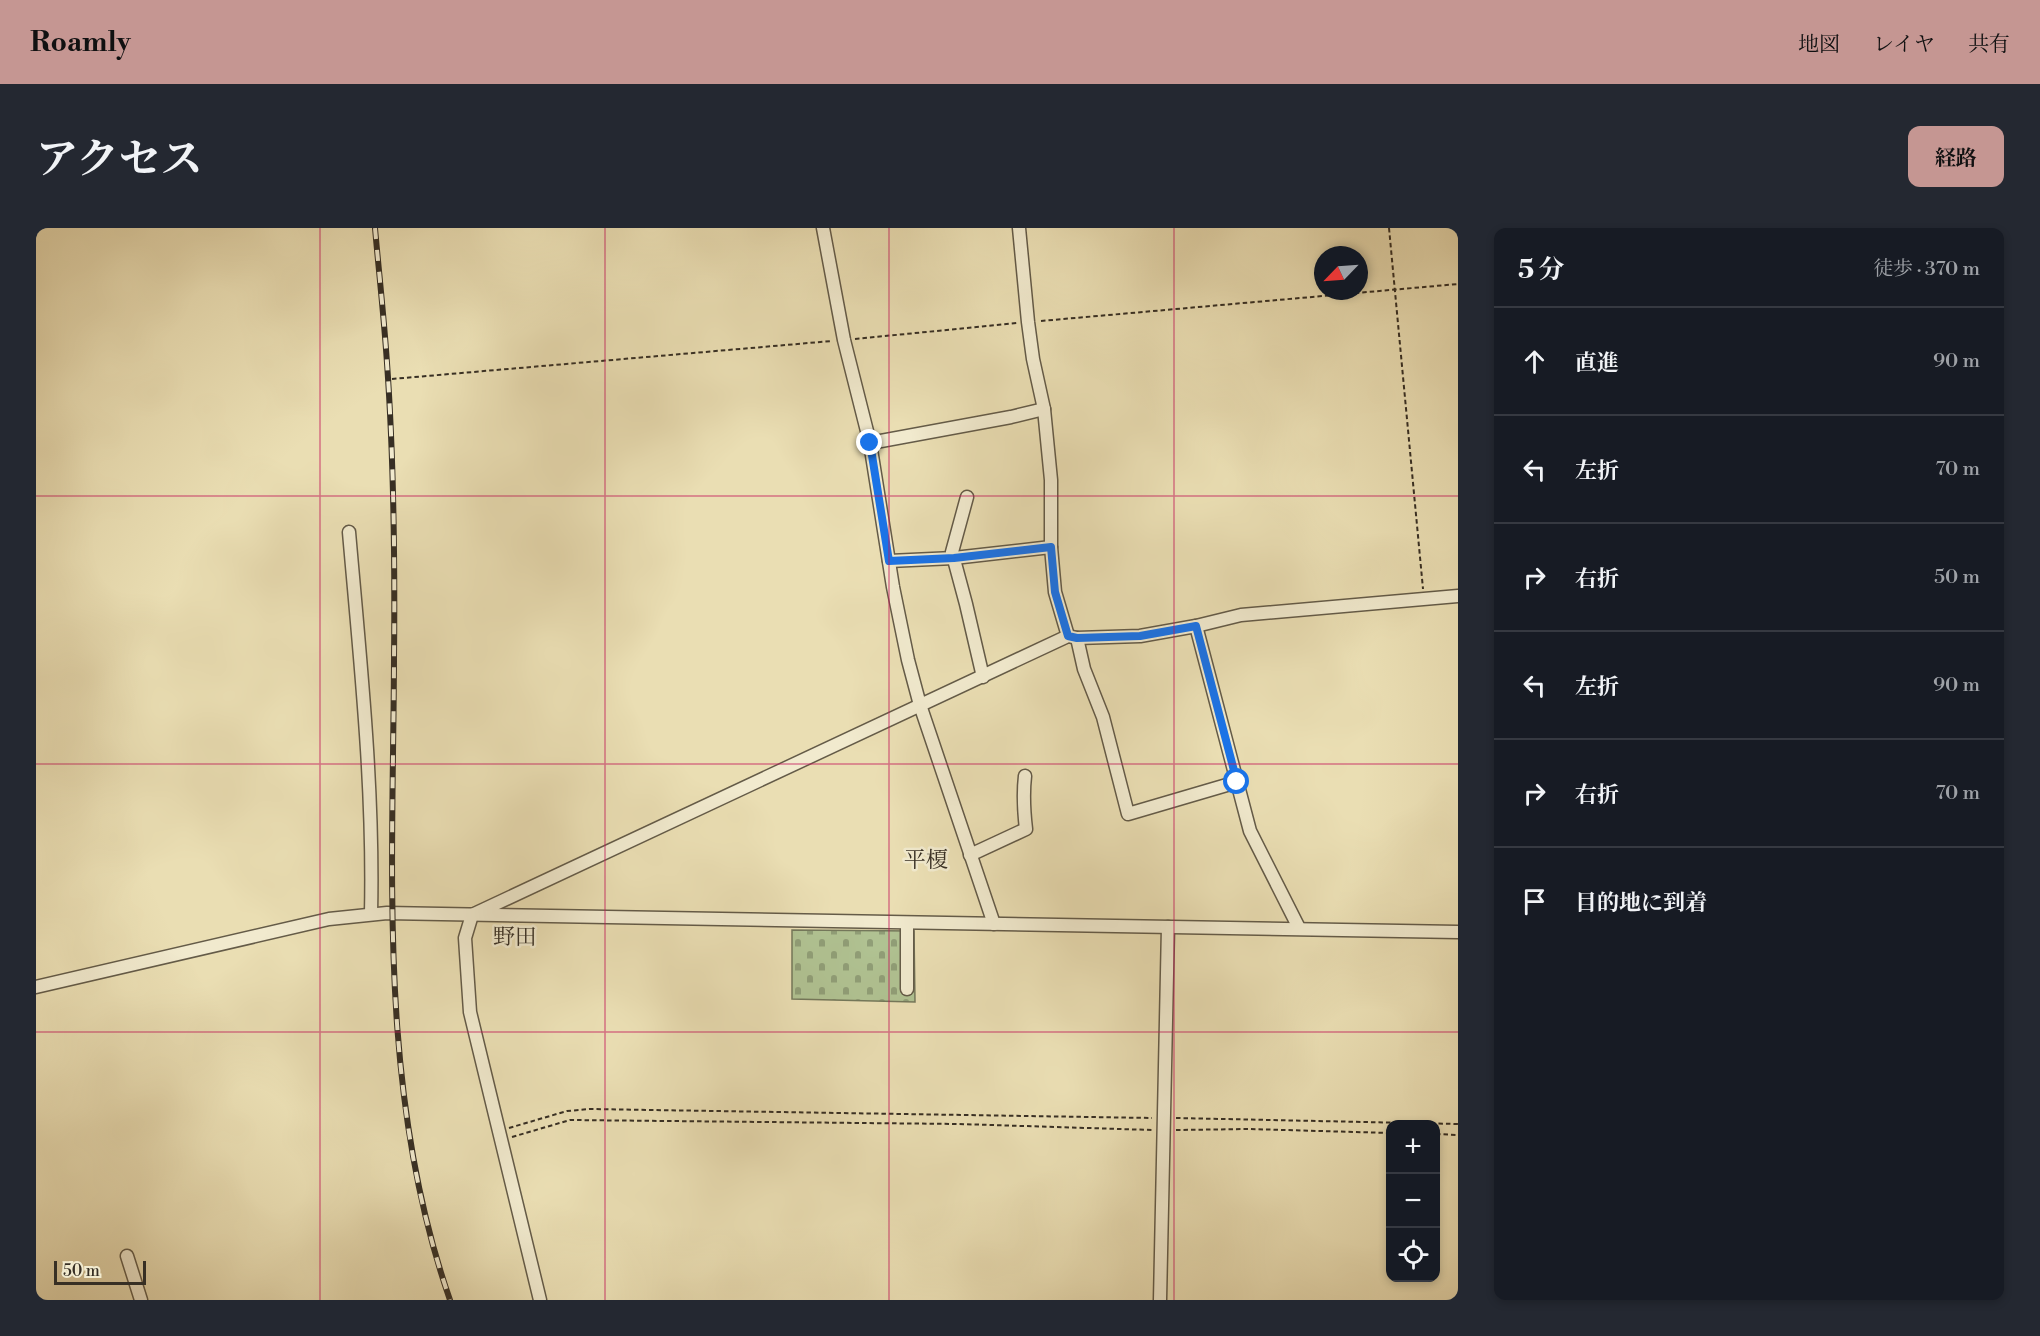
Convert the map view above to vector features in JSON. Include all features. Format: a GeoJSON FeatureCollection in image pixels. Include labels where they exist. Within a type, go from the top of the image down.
{"type":"FeatureCollection","features":[{"type":"Feature","properties":{"kind":"street"},"geometry":{"type":"LineString","coordinates":[[823,228],[844,340],[870,443],[908,660],[920,705],[994,924]]}},
{"type":"Feature","properties":{"kind":"street"},"geometry":{"type":"LineString","coordinates":[[1019,228],[1028,322],[1044,409],[1051,480],[1051,547],[1055,592],[1103,717],[1128,814],[1237,782]]}},
{"type":"Feature","properties":{"kind":"street"},"geometry":{"type":"LineString","coordinates":[[870,443],[1044,409]]}},
{"type":"Feature","properties":{"kind":"street"},"geometry":{"type":"LineString","coordinates":[[967,497],[952,552],[983,677]]}},
{"type":"Feature","properties":{"kind":"street"},"geometry":{"type":"LineString","coordinates":[[350,532],[366,745],[372,867],[371,914]]}},
{"type":"Feature","properties":{"kind":"street"},"geometry":{"type":"LineString","coordinates":[[889,561],[954,558],[1051,547]]}},
{"type":"Feature","properties":{"kind":"street"},"geometry":{"type":"LineString","coordinates":[[540,1300],[470,1012],[465,938],[472,915],[920,705],[1072,637],[1140,636],[1241,615],[1458,596]]}},
{"type":"Feature","properties":{"kind":"street"},"geometry":{"type":"LineString","coordinates":[[1196,626],[1250,831],[1299,928]]}},
{"type":"Feature","properties":{"kind":"street"},"geometry":{"type":"LineString","coordinates":[[970,855],[1026,829],[1023,790],[1025,776]]}},
{"type":"Feature","properties":{"kind":"street"},"geometry":{"type":"LineString","coordinates":[[36,987],[329,919],[371,914],[1458,932]]}},
{"type":"Feature","properties":{"kind":"street"},"geometry":{"type":"LineString","coordinates":[[907,923],[907,989]]}},
{"type":"Feature","properties":{"kind":"street"},"geometry":{"type":"LineString","coordinates":[[1160,1300],[1168,927]]}},
{"type":"Feature","properties":{"kind":"street"},"geometry":{"type":"LineString","coordinates":[[127,1256],[141,1300]]}},
{"type":"Feature","properties":{"kind":"path"},"geometry":{"type":"LineString","coordinates":[[1389,228],[1424,598]]}},
{"type":"Feature","properties":{"kind":"path"},"geometry":{"type":"LineString","coordinates":[[392,379],[1458,284]]}},
{"type":"Feature","properties":{"kind":"path"},"geometry":{"type":"LineString","coordinates":[[500,1136],[567,1111],[590,1109],[1088,1118],[1250,1129],[1386,1133]]}},
{"type":"Feature","properties":{"kind":"path"},"geometry":{"type":"LineString","coordinates":[[500,1136],[570,1120],[959,1124],[1458,1124]]}},
{"type":"Feature","properties":{"kind":"path"},"geometry":{"type":"LineString","coordinates":[[1440,1134],[1458,1135]]}},
{"type":"Feature","properties":{"kind":"green space"},"geometry":{"type":"Polygon","coordinates":[[[792,930],[914,931],[915,1002],[792,999],[792,930]]]}},
{"type":"Feature","properties":{"kind":"railway"},"geometry":{"type":"LineString","coordinates":[[375,228],[387,363],[393,475],[392,903],[400,1064],[411,1143],[427,1222],[450,1300]]}},
{"type":"Feature","properties":{"kind":"district","name":"平榎"},"geometry":{"type":"Point","coordinates":[926,859]}},
{"type":"Feature","properties":{"kind":"district","name":"野田"},"geometry":{"type":"Point","coordinates":[515,936]}},
{"type":"Feature","properties":{"kind":"route"},"geometry":{"type":"LineString","coordinates":[[870,443],[889,561],[954,558],[1051,547],[1055,592],[1068,636],[1077,638],[1140,636],[1196,626],[1237,782]]}}]}
